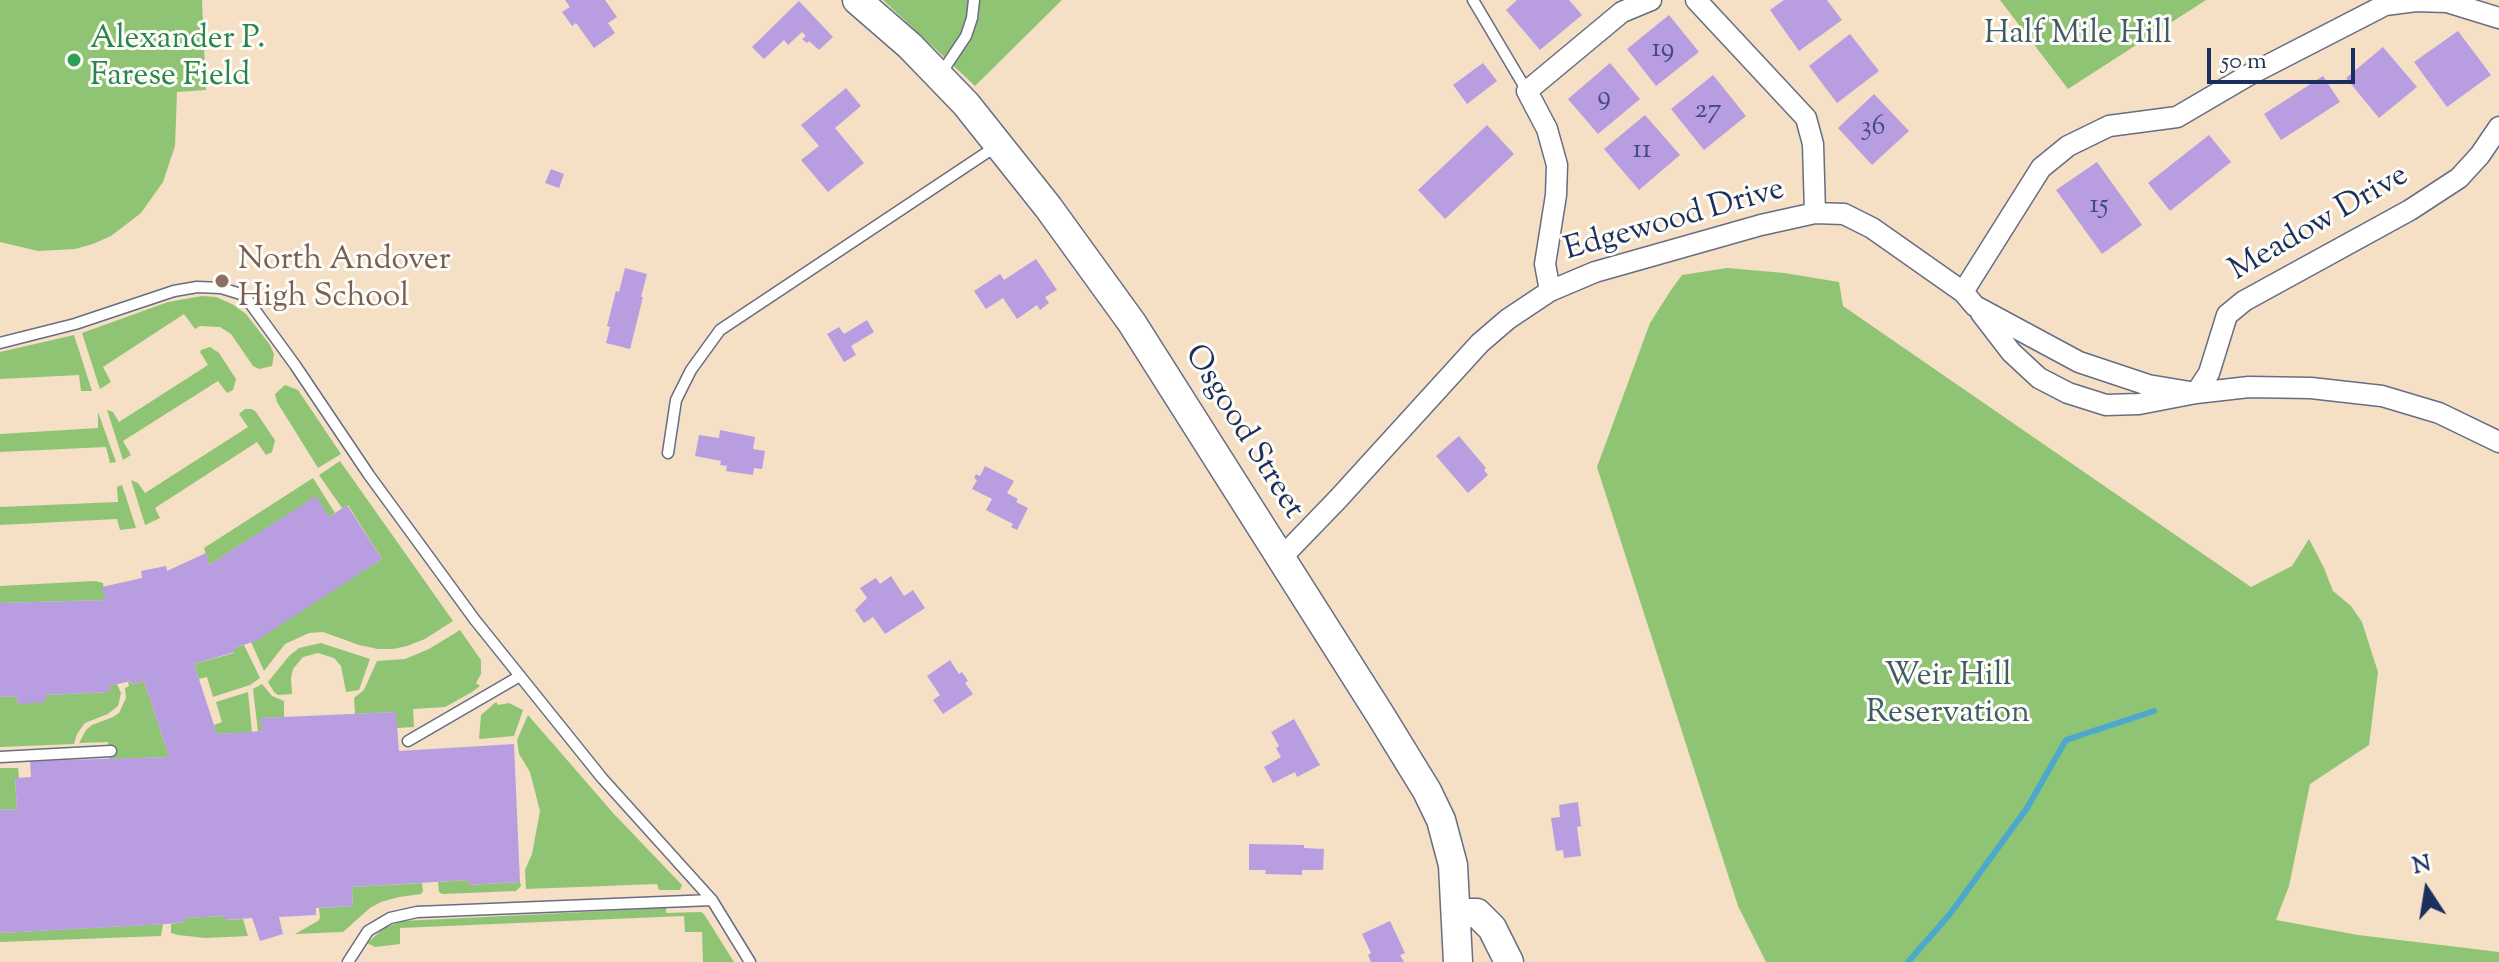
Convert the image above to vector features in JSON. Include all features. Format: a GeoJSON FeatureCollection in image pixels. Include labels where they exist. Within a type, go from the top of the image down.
{"type":"FeatureCollection","features":[{"type":"Feature","properties":{"kind":"street","name":"Osgood Street"},"geometry":{"type":"LineString","coordinates":[[857,0],[910,46],[1000,144],[1132,323],[1427,791],[1441,820],[1453,865],[1458,962]]}},
{"type":"Feature","properties":{"kind":"street"},"geometry":{"type":"LineString","coordinates":[[1550,291],[1545,264],[1556,195],[1557,165],[1547,129],[1527,91],[1622,12],[1651,0]]}},
{"type":"Feature","properties":{"kind":"street"},"geometry":{"type":"LineString","coordinates":[[1696,0],[1806,118],[1813,144],[1815,213]]}},
{"type":"Feature","properties":{"kind":"street"},"geometry":{"type":"LineString","coordinates":[[1969,299],[2041,168],[2068,146],[2109,126],[2177,117],[2247,76],[2385,5],[2416,1],[2447,2],[2499,18]]}},
{"type":"Feature","properties":{"kind":"street","name":"Meadow Drive"},"geometry":{"type":"LineString","coordinates":[[2196,393],[2209,373],[2227,315],[2244,301],[2410,210],[2459,178],[2499,127]]}},
{"type":"Feature","properties":{"kind":"street","name":"Edgewood Drive"},"geometry":{"type":"LineString","coordinates":[[1281,558],[1480,343],[1508,319],[1550,291],[1595,272],[1815,213],[1844,214],[1872,228],[1969,299],[2079,362],[2148,385],[2196,393]]}},
{"type":"Feature","properties":{"kind":"street","name":"Edgewood Drive"},"geometry":{"type":"LineString","coordinates":[[1969,299],[2011,352],[2039,378],[2068,393],[2106,405],[2139,404],[2249,387],[2311,388],[2382,396],[2439,413],[2499,442]]}},
{"type":"Feature","properties":{"kind":"street"},"geometry":{"type":"LineString","coordinates":[[1457,913],[1477,913],[1492,928],[1509,962]]}},
{"type":"Feature","properties":{"kind":"lane"},"geometry":{"type":"LineString","coordinates":[[939,76],[966,36],[974,0]]}},
{"type":"Feature","properties":{"kind":"lane"},"geometry":{"type":"LineString","coordinates":[[1473,0],[1527,91]]}},
{"type":"Feature","properties":{"kind":"lane"},"geometry":{"type":"LineString","coordinates":[[668,453],[676,400],[691,370],[720,330],[1000,144]]}},
{"type":"Feature","properties":{"kind":"lane"},"geometry":{"type":"LineString","coordinates":[[0,343],[75,324],[174,291],[197,287],[221,288],[244,295],[475,620],[602,778],[712,900],[750,962]]}},
{"type":"Feature","properties":{"kind":"lane"},"geometry":{"type":"LineString","coordinates":[[408,741],[520,676]]}},
{"type":"Feature","properties":{"kind":"lane"},"geometry":{"type":"LineString","coordinates":[[0,757],[111,751]]}},
{"type":"Feature","properties":{"kind":"lane"},"geometry":{"type":"LineString","coordinates":[[348,962],[368,931],[390,918],[417,912],[712,900]]}},
{"type":"Feature","properties":{"kind":"green space"},"geometry":{"type":"Polygon","coordinates":[[[0,0],[202,0],[206,90],[177,92],[175,146],[163,182],[141,213],[111,236],[93,244],[75,249],[38,251],[0,242],[0,0]]]}},
{"type":"Feature","properties":{"kind":"green space"},"geometry":{"type":"Polygon","coordinates":[[[883,0],[1062,0],[975,86],[883,0]]]}},
{"type":"Feature","properties":{"kind":"green space","name":"Half Mile Hill"},"geometry":{"type":"Polygon","coordinates":[[[2000,0],[2206,0],[2068,89],[2000,0]]]}},
{"type":"Feature","properties":{"kind":"green space","name":"Weir Hill Reservation"},"geometry":{"type":"Polygon","coordinates":[[[1727,268],[1839,282],[1843,306],[2251,587],[2292,566],[2309,539],[2333,591],[2351,606],[2362,622],[2378,672],[2369,745],[2310,784],[2289,886],[2276,920],[2358,935],[2499,952],[2499,962],[1766,962],[1738,906],[1597,467],[1650,323],[1671,290],[1682,275],[1727,268]]]}},
{"type":"Feature","properties":{"kind":"green space"},"geometry":{"type":"Polygon","coordinates":[[[202,296],[216,297],[246,314],[270,345],[274,354],[272,366],[259,369],[253,366],[231,334],[220,327],[200,326],[195,329],[184,314],[103,367],[111,382],[100,389],[82,333],[168,302],[202,296]]]}},
{"type":"Feature","properties":{"kind":"green space"},"geometry":{"type":"Polygon","coordinates":[[[74,335],[92,391],[81,391],[79,375],[0,379],[0,352],[74,335]]]}},
{"type":"Feature","properties":{"kind":"green space"},"geometry":{"type":"Polygon","coordinates":[[[210,347],[219,353],[236,379],[233,390],[227,393],[218,381],[123,441],[131,455],[123,460],[107,410],[113,412],[119,422],[208,365],[200,352],[210,347]]]}},
{"type":"Feature","properties":{"kind":"green space"},"geometry":{"type":"Polygon","coordinates":[[[285,385],[298,390],[341,454],[318,468],[277,402],[275,394],[285,385]]]}},
{"type":"Feature","properties":{"kind":"green space"},"geometry":{"type":"Polygon","coordinates":[[[245,409],[256,412],[275,440],[272,452],[266,455],[257,442],[155,508],[160,518],[145,525],[131,480],[138,483],[145,493],[248,427],[239,414],[245,409]]]}},
{"type":"Feature","properties":{"kind":"green space"},"geometry":{"type":"Polygon","coordinates":[[[98,412],[116,462],[110,463],[106,447],[0,452],[0,434],[98,428],[98,412]]]}},
{"type":"Feature","properties":{"kind":"green space"},"geometry":{"type":"Polygon","coordinates":[[[340,461],[453,621],[425,639],[393,649],[359,645],[323,632],[309,633],[285,644],[264,671],[251,642],[382,559],[348,505],[342,508],[319,475],[340,461]]]}},
{"type":"Feature","properties":{"kind":"green space"},"geometry":{"type":"Polygon","coordinates":[[[313,478],[335,513],[329,517],[315,497],[209,565],[204,548],[313,478]]]}},
{"type":"Feature","properties":{"kind":"green space"},"geometry":{"type":"Polygon","coordinates":[[[122,485],[136,528],[120,530],[117,519],[0,525],[0,507],[118,502],[117,487],[122,485]]]}},
{"type":"Feature","properties":{"kind":"green space"},"geometry":{"type":"Polygon","coordinates":[[[103,583],[105,600],[0,603],[0,586],[103,583]]]}},
{"type":"Feature","properties":{"kind":"green space"},"geometry":{"type":"Polygon","coordinates":[[[460,630],[481,660],[481,674],[476,683],[480,686],[445,707],[413,709],[414,727],[397,728],[395,712],[355,714],[354,698],[364,690],[377,661],[405,659],[460,630]]]}},
{"type":"Feature","properties":{"kind":"green space"},"geometry":{"type":"Polygon","coordinates":[[[321,643],[370,659],[359,690],[346,692],[341,666],[334,658],[318,653],[303,657],[293,669],[292,694],[278,695],[274,692],[268,682],[289,656],[299,648],[321,643]]]}},
{"type":"Feature","properties":{"kind":"green space"},"geometry":{"type":"Polygon","coordinates":[[[244,645],[260,678],[250,685],[213,697],[207,677],[199,679],[194,664],[234,653],[234,648],[244,645]]]}},
{"type":"Feature","properties":{"kind":"green space"},"geometry":{"type":"Polygon","coordinates":[[[131,681],[132,685],[144,681],[169,757],[110,759],[108,742],[79,743],[92,725],[119,713],[126,698],[125,688],[131,681]]]}},
{"type":"Feature","properties":{"kind":"green space"},"geometry":{"type":"Polygon","coordinates":[[[117,684],[121,693],[118,706],[108,714],[85,723],[74,744],[0,747],[0,697],[17,696],[18,704],[45,695],[110,692],[109,686],[117,684]]]}},
{"type":"Feature","properties":{"kind":"green space"},"geometry":{"type":"Polygon","coordinates":[[[262,684],[272,696],[284,701],[284,717],[261,718],[262,731],[258,732],[253,689],[262,684]]]}},
{"type":"Feature","properties":{"kind":"green space"},"geometry":{"type":"Polygon","coordinates":[[[248,692],[252,732],[217,734],[214,725],[222,722],[216,702],[248,692]]]}},
{"type":"Feature","properties":{"kind":"green space"},"geometry":{"type":"Polygon","coordinates":[[[496,702],[498,705],[509,703],[523,710],[514,736],[479,739],[481,715],[496,702]]]}},
{"type":"Feature","properties":{"kind":"green space"},"geometry":{"type":"Polygon","coordinates":[[[528,715],[614,814],[682,885],[680,890],[659,890],[657,884],[526,889],[525,870],[532,854],[540,811],[530,772],[519,754],[517,740],[528,715]]]}},
{"type":"Feature","properties":{"kind":"green space"},"geometry":{"type":"Polygon","coordinates":[[[0,768],[18,768],[19,778],[15,778],[17,809],[0,810],[0,768]]]}},
{"type":"Feature","properties":{"kind":"green space"},"geometry":{"type":"Polygon","coordinates":[[[468,880],[469,885],[520,882],[521,886],[516,891],[439,892],[438,882],[468,880]]]}},
{"type":"Feature","properties":{"kind":"green space"},"geometry":{"type":"Polygon","coordinates":[[[422,883],[421,894],[381,902],[343,932],[295,934],[318,921],[319,908],[353,906],[352,887],[422,883]]]}},
{"type":"Feature","properties":{"kind":"green space"},"geometry":{"type":"Polygon","coordinates":[[[666,908],[666,913],[704,914],[734,962],[703,962],[702,932],[685,932],[684,916],[400,928],[400,944],[375,947],[367,943],[384,928],[402,921],[666,908]]]}},
{"type":"Feature","properties":{"kind":"green space"},"geometry":{"type":"Polygon","coordinates":[[[225,916],[226,920],[243,919],[248,936],[206,938],[171,933],[171,924],[185,922],[185,918],[225,916]]]}},
{"type":"Feature","properties":{"kind":"green space"},"geometry":{"type":"Polygon","coordinates":[[[163,924],[161,936],[0,942],[0,933],[163,924]]]}},
{"type":"Feature","properties":{"kind":"building"},"geometry":{"type":"Polygon","coordinates":[[[565,0],[605,0],[617,17],[608,23],[615,33],[594,48],[576,23],[572,26],[562,12],[570,7],[565,0]]]}},
{"type":"Feature","properties":{"kind":"building"},"geometry":{"type":"Polygon","coordinates":[[[1517,0],[1569,0],[1582,15],[1540,50],[1506,10],[1517,0]]]}},
{"type":"Feature","properties":{"kind":"building"},"geometry":{"type":"Polygon","coordinates":[[[1784,0],[1827,0],[1842,20],[1799,51],[1770,10],[1784,0]]]}},
{"type":"Feature","properties":{"kind":"building"},"geometry":{"type":"Polygon","coordinates":[[[799,1],[833,37],[819,50],[802,39],[806,36],[802,32],[788,45],[784,40],[764,59],[752,47],[799,1]]]}},
{"type":"Feature","properties":{"kind":"building"},"geometry":{"type":"Polygon","coordinates":[[[1669,15],[1699,52],[1656,86],[1627,49],[1669,15]]]}},
{"type":"Feature","properties":{"kind":"building"},"geometry":{"type":"Polygon","coordinates":[[[2458,31],[2491,75],[2447,107],[2414,62],[2458,31]]]}},
{"type":"Feature","properties":{"kind":"building"},"geometry":{"type":"Polygon","coordinates":[[[1850,34],[1879,71],[1837,103],[1809,66],[1850,34]]]}},
{"type":"Feature","properties":{"kind":"building"},"geometry":{"type":"Polygon","coordinates":[[[2383,47],[2417,87],[2379,118],[2346,78],[2383,47]]]}},
{"type":"Feature","properties":{"kind":"building"},"geometry":{"type":"Polygon","coordinates":[[[1483,63],[1497,81],[1467,104],[1453,85],[1483,63]]]}},
{"type":"Feature","properties":{"kind":"building"},"geometry":{"type":"Polygon","coordinates":[[[1610,63],[1640,99],[1598,134],[1568,99],[1610,63]]]}},
{"type":"Feature","properties":{"kind":"building"},"geometry":{"type":"Polygon","coordinates":[[[1713,75],[1746,116],[1704,150],[1671,109],[1713,75]]]}},
{"type":"Feature","properties":{"kind":"building"},"geometry":{"type":"Polygon","coordinates":[[[2323,76],[2340,102],[2281,140],[2264,114],[2323,76]]]}},
{"type":"Feature","properties":{"kind":"building"},"geometry":{"type":"Polygon","coordinates":[[[846,88],[861,106],[835,128],[864,163],[828,192],[801,160],[819,146],[801,125],[846,88]]]}},
{"type":"Feature","properties":{"kind":"building"},"geometry":{"type":"Polygon","coordinates":[[[1874,94],[1909,131],[1872,165],[1838,128],[1874,94]]]}},
{"type":"Feature","properties":{"kind":"building"},"geometry":{"type":"Polygon","coordinates":[[[1645,115],[1680,155],[1639,190],[1604,149],[1645,115]]]}},
{"type":"Feature","properties":{"kind":"building"},"geometry":{"type":"Polygon","coordinates":[[[1487,125],[1514,154],[1445,219],[1418,190],[1487,125]]]}},
{"type":"Feature","properties":{"kind":"building"},"geometry":{"type":"Polygon","coordinates":[[[2209,135],[2231,162],[2170,211],[2148,183],[2209,135]]]}},
{"type":"Feature","properties":{"kind":"building"},"geometry":{"type":"Polygon","coordinates":[[[2097,162],[2142,225],[2102,254],[2056,190],[2097,162]]]}},
{"type":"Feature","properties":{"kind":"building"},"geometry":{"type":"Polygon","coordinates":[[[551,169],[564,174],[559,188],[545,183],[551,169]]]}},
{"type":"Feature","properties":{"kind":"building"},"geometry":{"type":"Polygon","coordinates":[[[1036,259],[1057,290],[1045,297],[1049,303],[1040,310],[1037,305],[1017,319],[1003,298],[986,309],[974,291],[1000,274],[1004,280],[1036,259]]]}},
{"type":"Feature","properties":{"kind":"building"},"geometry":{"type":"Polygon","coordinates":[[[625,268],[647,274],[630,349],[606,343],[610,327],[607,326],[625,268]]]}},
{"type":"Feature","properties":{"kind":"building"},"geometry":{"type":"Polygon","coordinates":[[[867,320],[874,332],[851,346],[856,355],[844,362],[827,334],[839,327],[844,334],[867,320]]]}},
{"type":"Feature","properties":{"kind":"building"},"geometry":{"type":"Polygon","coordinates":[[[720,430],[755,437],[753,449],[765,451],[762,469],[754,468],[753,475],[726,471],[727,466],[720,465],[721,461],[695,456],[699,435],[719,438],[720,430]]]}},
{"type":"Feature","properties":{"kind":"building"},"geometry":{"type":"Polygon","coordinates":[[[1459,436],[1486,468],[1484,470],[1488,475],[1468,493],[1436,456],[1459,436]]]}},
{"type":"Feature","properties":{"kind":"building"},"geometry":{"type":"Polygon","coordinates":[[[985,466],[1014,481],[1007,493],[1028,508],[1017,530],[1011,527],[1013,524],[986,510],[992,499],[972,489],[977,480],[974,478],[976,474],[980,476],[985,466]]]}},
{"type":"Feature","properties":{"kind":"building"},"geometry":{"type":"Polygon","coordinates":[[[316,496],[329,517],[347,505],[382,559],[256,641],[234,648],[235,652],[194,664],[217,734],[262,731],[260,718],[396,712],[399,751],[514,744],[520,882],[469,885],[468,880],[352,887],[353,906],[316,908],[316,915],[279,917],[283,934],[260,941],[252,918],[225,920],[225,916],[185,918],[185,922],[167,924],[0,933],[0,810],[17,809],[15,778],[31,777],[30,761],[169,757],[144,681],[109,686],[110,692],[45,695],[46,702],[18,704],[17,696],[0,697],[0,603],[105,600],[102,587],[142,578],[141,571],[166,566],[167,571],[206,553],[209,565],[316,496]]]}},
{"type":"Feature","properties":{"kind":"building"},"geometry":{"type":"Polygon","coordinates":[[[891,576],[904,596],[913,590],[925,608],[885,634],[873,617],[864,623],[855,610],[867,598],[860,588],[876,578],[880,584],[891,576]]]}},
{"type":"Feature","properties":{"kind":"building"},"geometry":{"type":"Polygon","coordinates":[[[950,660],[959,674],[962,672],[973,694],[943,714],[933,700],[940,695],[927,676],[950,660]]]}},
{"type":"Feature","properties":{"kind":"building"},"geometry":{"type":"Polygon","coordinates":[[[1294,719],[1320,765],[1297,777],[1295,772],[1273,783],[1264,767],[1281,757],[1271,732],[1294,719]]]}},
{"type":"Feature","properties":{"kind":"building"},"geometry":{"type":"Polygon","coordinates":[[[1578,802],[1581,856],[1564,858],[1563,850],[1556,851],[1551,818],[1560,817],[1559,805],[1578,802]]]}},
{"type":"Feature","properties":{"kind":"building"},"geometry":{"type":"Polygon","coordinates":[[[1249,844],[1304,845],[1304,848],[1324,849],[1323,870],[1302,870],[1302,875],[1265,874],[1266,870],[1249,870],[1249,844]]]}},
{"type":"Feature","properties":{"kind":"building"},"geometry":{"type":"Polygon","coordinates":[[[1390,921],[1405,953],[1400,955],[1404,962],[1371,962],[1368,955],[1371,953],[1362,934],[1390,921]]]}},
{"type":"Feature","properties":{"kind":"waterway"},"geometry":{"type":"LineString","coordinates":[[1908,962],[1950,914],[2027,808],[2066,740],[2154,711]]}},
{"type":"Feature","properties":{"kind":"place","name":"Alexander P. Farese Field"},"geometry":{"type":"Point","coordinates":[74,60]}},
{"type":"Feature","properties":{"kind":"place","name":"North Andover High School"},"geometry":{"type":"Point","coordinates":[222,281]}}]}
